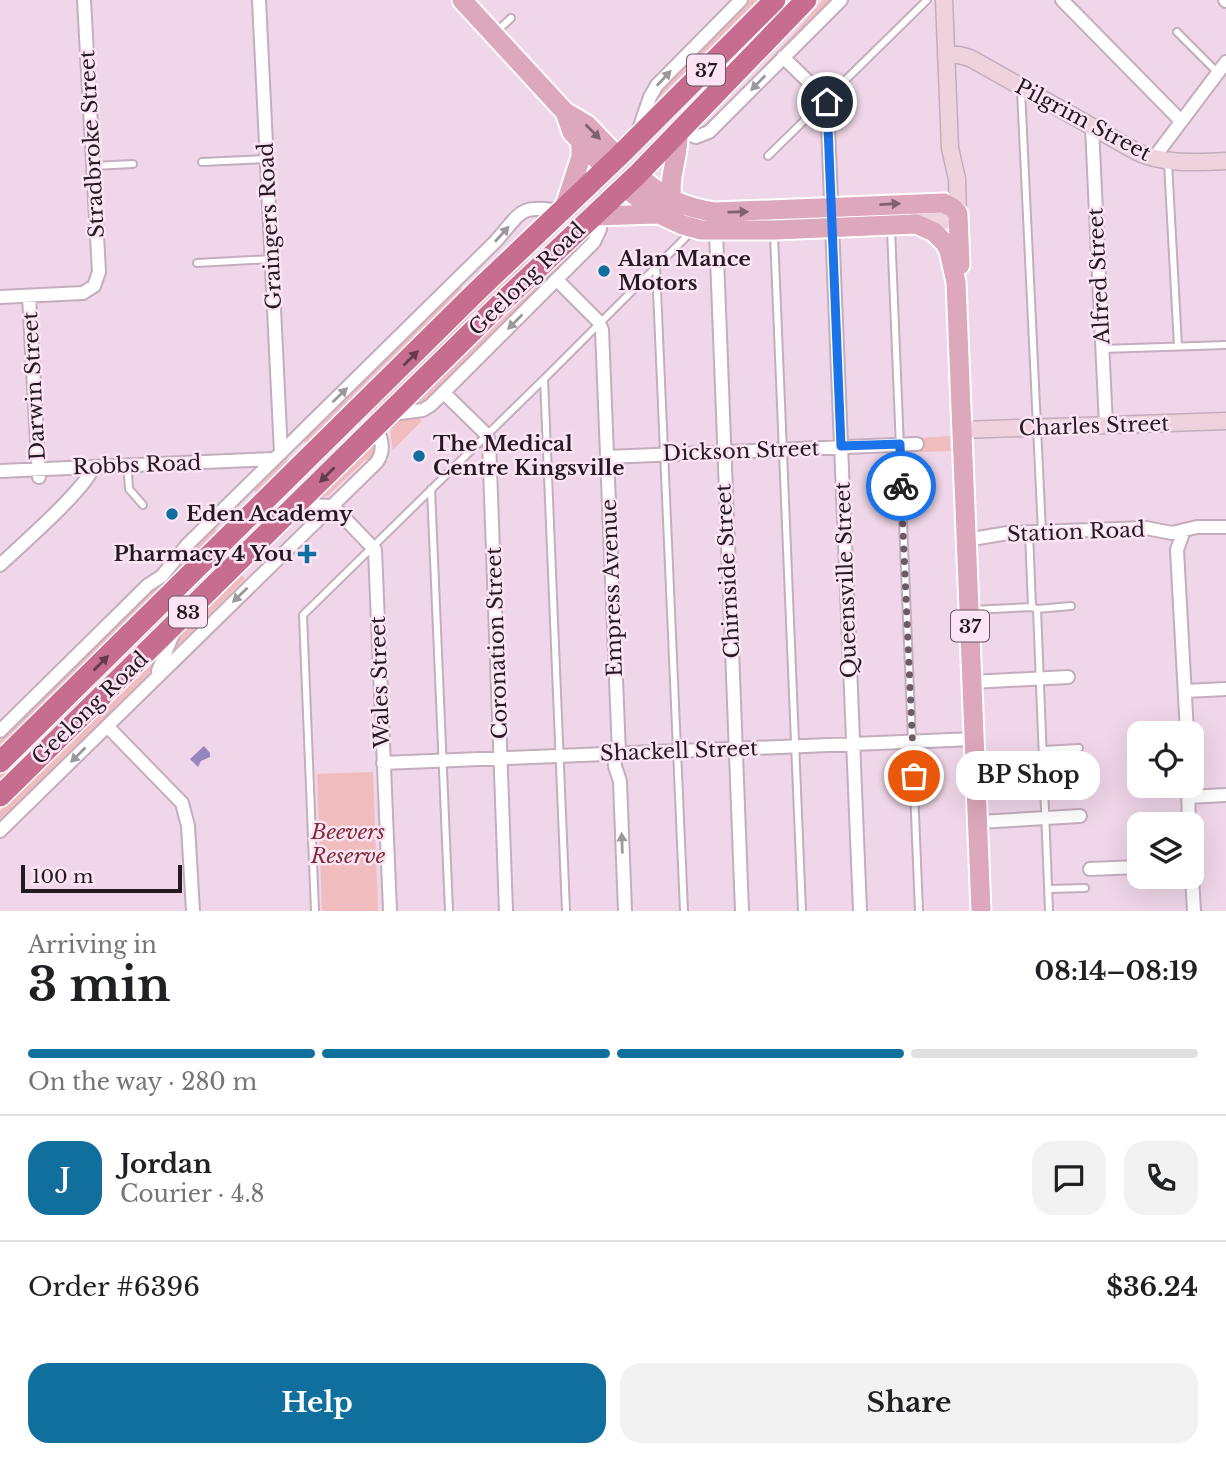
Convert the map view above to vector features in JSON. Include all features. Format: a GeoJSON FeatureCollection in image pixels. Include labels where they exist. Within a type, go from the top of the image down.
{"type":"FeatureCollection","features":[{"type":"Feature","properties":{"kind":"highway","name":"Geelong Road"},"geometry":{"type":"LineString","coordinates":[[0,762],[775,0]]}},
{"type":"Feature","properties":{"kind":"highway","name":"Geelong Road"},"geometry":{"type":"LineString","coordinates":[[0,796],[499,305],[631,181],[806,0]]}},
{"type":"Feature","properties":{"kind":"highway","name":"37"},"geometry":{"type":"LineString","coordinates":[[612,163],[631,181]]}},
{"type":"Feature","properties":{"kind":"highway"},"geometry":{"type":"LineString","coordinates":[[345,423],[381,422]]}},
{"type":"Feature","properties":{"kind":"highway"},"geometry":{"type":"LineString","coordinates":[[171,593],[205,595]]}},
{"type":"Feature","properties":{"kind":"main road"},"geometry":{"type":"LineString","coordinates":[[462,0],[565,112],[587,125],[612,163]]}},
{"type":"Feature","properties":{"kind":"main road"},"geometry":{"type":"LineString","coordinates":[[565,112],[572,132],[581,143],[612,163]]}},
{"type":"Feature","properties":{"kind":"main road"},"geometry":{"type":"LineString","coordinates":[[593,216],[634,213],[665,207],[678,149],[679,132]]}},
{"type":"Feature","properties":{"kind":"main road"},"geometry":{"type":"LineString","coordinates":[[563,210],[581,157],[581,143]]}},
{"type":"Feature","properties":{"kind":"main road","name":"37"},"geometry":{"type":"LineString","coordinates":[[631,181],[694,228],[716,231],[774,230],[832,217],[925,202],[953,215],[960,267],[956,282]]}},
{"type":"Feature","properties":{"kind":"main road","name":"37"},"geometry":{"type":"LineString","coordinates":[[665,207],[920,225],[937,234],[947,246],[956,282],[981,911]]}},
{"type":"Feature","properties":{"kind":"street","name":"Stradbroke Street"},"geometry":{"type":"LineString","coordinates":[[29,296],[82,293],[94,286],[99,272],[84,0]]}},
{"type":"Feature","properties":{"kind":"street","name":"Graingers Road"},"geometry":{"type":"LineString","coordinates":[[259,0],[272,259],[277,456]]}},
{"type":"Feature","properties":{"kind":"street","name":"Geelong Road"},"geometry":{"type":"LineString","coordinates":[[636,139],[657,85],[741,0]]}},
{"type":"Feature","properties":{"kind":"street"},"geometry":{"type":"LineString","coordinates":[[679,132],[695,137],[709,132],[841,0]]}},
{"type":"Feature","properties":{"kind":"street"},"geometry":{"type":"LineString","coordinates":[[944,0],[950,148],[957,179],[953,215]]}},
{"type":"Feature","properties":{"kind":"street"},"geometry":{"type":"LineString","coordinates":[[1062,0],[1181,121]]}},
{"type":"Feature","properties":{"kind":"street","name":"Pilgrim Street"},"geometry":{"type":"LineString","coordinates":[[946,55],[964,56],[1092,127],[1161,160],[1226,161]]}},
{"type":"Feature","properties":{"kind":"street"},"geometry":{"type":"LineString","coordinates":[[783,57],[825,99]]}},
{"type":"Feature","properties":{"kind":"street"},"geometry":{"type":"LineString","coordinates":[[1161,160],[1181,121],[1223,69]]}},
{"type":"Feature","properties":{"kind":"street","name":"Queensville Street"},"geometry":{"type":"LineString","coordinates":[[825,99],[860,911]]}},
{"type":"Feature","properties":{"kind":"street","name":"Alfred Street"},"geometry":{"type":"LineString","coordinates":[[1092,127],[1106,426]]}},
{"type":"Feature","properties":{"kind":"street","name":"Geelong Road"},"geometry":{"type":"LineString","coordinates":[[0,731],[148,585],[162,576],[252,480],[477,260],[521,213],[536,208],[563,210]]}},
{"type":"Feature","properties":{"kind":"street","name":"37"},"geometry":{"type":"LineString","coordinates":[[897,223],[953,215],[951,260]]}},
{"type":"Feature","properties":{"kind":"street"},"geometry":{"type":"LineString","coordinates":[[381,422],[404,411],[425,409],[443,393],[598,236],[600,226],[593,216]]}},
{"type":"Feature","properties":{"kind":"street","name":"Chirnside Street"},"geometry":{"type":"LineString","coordinates":[[716,231],[742,911]]}},
{"type":"Feature","properties":{"kind":"street"},"geometry":{"type":"LineString","coordinates":[[557,280],[600,323]]}},
{"type":"Feature","properties":{"kind":"street"},"geometry":{"type":"LineString","coordinates":[[0,297],[29,296]]}},
{"type":"Feature","properties":{"kind":"street","name":"Darwin Street"},"geometry":{"type":"LineString","coordinates":[[29,296],[39,473]]}},
{"type":"Feature","properties":{"kind":"street","name":"Empress Avenue"},"geometry":{"type":"LineString","coordinates":[[600,323],[619,754],[614,765],[620,782],[625,911]]}},
{"type":"Feature","properties":{"kind":"street"},"geometry":{"type":"LineString","coordinates":[[443,393],[486,435]]}},
{"type":"Feature","properties":{"kind":"street","name":"Charles Street"},"geometry":{"type":"LineString","coordinates":[[962,430],[1226,421]]}},
{"type":"Feature","properties":{"kind":"street","name":"Geelong Road"},"geometry":{"type":"LineString","coordinates":[[0,831],[380,458],[381,422]]}},
{"type":"Feature","properties":{"kind":"street","name":"Coronation Street"},"geometry":{"type":"LineString","coordinates":[[486,435],[489,443],[506,911]]}},
{"type":"Feature","properties":{"kind":"street","name":"Dickson Street"},"geometry":{"type":"LineString","coordinates":[[607,457],[917,444]]}},
{"type":"Feature","properties":{"kind":"street"},"geometry":{"type":"LineString","coordinates":[[277,456],[318,449]]}},
{"type":"Feature","properties":{"kind":"street","name":"Robbs Road"},"geometry":{"type":"LineString","coordinates":[[0,471],[77,472],[277,456]]}},
{"type":"Feature","properties":{"kind":"street","name":"Robbs Road"},"geometry":{"type":"LineString","coordinates":[[92,471],[128,474],[237,469],[244,471],[252,480]]}},
{"type":"Feature","properties":{"kind":"street"},"geometry":{"type":"LineString","coordinates":[[0,565],[80,489],[92,471]]}},
{"type":"Feature","properties":{"kind":"street"},"geometry":{"type":"LineString","coordinates":[[66,500],[77,472]]}},
{"type":"Feature","properties":{"kind":"street","name":"Robbs Road"},"geometry":{"type":"LineString","coordinates":[[0,478],[39,473]]}},
{"type":"Feature","properties":{"kind":"street"},"geometry":{"type":"LineString","coordinates":[[296,505],[333,506],[372,545]]}},
{"type":"Feature","properties":{"kind":"street","name":"Station Road"},"geometry":{"type":"LineString","coordinates":[[966,540],[1029,532],[1149,528],[1175,533],[1197,527],[1226,527]]}},
{"type":"Feature","properties":{"kind":"street"},"geometry":{"type":"LineString","coordinates":[[1184,530],[1177,553],[1186,721]]}},
{"type":"Feature","properties":{"kind":"street"},"geometry":{"type":"LineString","coordinates":[[1166,532],[1177,553]]}},
{"type":"Feature","properties":{"kind":"street","name":"Wales Street"},"geometry":{"type":"LineString","coordinates":[[372,545],[375,552],[390,911]]}},
{"type":"Feature","properties":{"kind":"street"},"geometry":{"type":"LineString","coordinates":[[171,564],[171,593]]}},
{"type":"Feature","properties":{"kind":"street","name":"Geelong Road"},"geometry":{"type":"LineString","coordinates":[[156,676],[180,620]]}},
{"type":"Feature","properties":{"kind":"street"},"geometry":{"type":"LineString","coordinates":[[972,682],[1068,677]]}},
{"type":"Feature","properties":{"kind":"street"},"geometry":{"type":"LineString","coordinates":[[1185,691],[1226,689]]}},
{"type":"Feature","properties":{"kind":"street"},"geometry":{"type":"LineString","coordinates":[[107,726],[182,803],[187,822],[193,911]]}},
{"type":"Feature","properties":{"kind":"street","name":"Shackell Street"},"geometry":{"type":"LineString","coordinates":[[383,763],[975,739]]}},
{"type":"Feature","properties":{"kind":"street"},"geometry":{"type":"LineString","coordinates":[[1204,793],[1226,795]]}},
{"type":"Feature","properties":{"kind":"street"},"geometry":{"type":"LineString","coordinates":[[978,822],[1080,817]]}},
{"type":"Feature","properties":{"kind":"street"},"geometry":{"type":"LineString","coordinates":[[1090,869],[1127,867]]}},
{"type":"Feature","properties":{"kind":"street"},"geometry":{"type":"LineString","coordinates":[[1193,889],[1194,911]]}},
{"type":"Feature","properties":{"kind":"lane"},"geometry":{"type":"LineString","coordinates":[[768,156],[927,0]]}},
{"type":"Feature","properties":{"kind":"lane"},"geometry":{"type":"LineString","coordinates":[[495,34],[511,18]]}},
{"type":"Feature","properties":{"kind":"lane"},"geometry":{"type":"LineString","coordinates":[[1177,32],[1223,69]]}},
{"type":"Feature","properties":{"kind":"lane"},"geometry":{"type":"LineString","coordinates":[[1020,87],[1042,532]]}},
{"type":"Feature","properties":{"kind":"lane"},"geometry":{"type":"LineString","coordinates":[[202,162],[267,159]]}},
{"type":"Feature","properties":{"kind":"lane"},"geometry":{"type":"LineString","coordinates":[[1161,160],[1178,346]]}},
{"type":"Feature","properties":{"kind":"lane"},"geometry":{"type":"LineString","coordinates":[[93,166],[133,164]]}},
{"type":"Feature","properties":{"kind":"lane"},"geometry":{"type":"LineString","coordinates":[[897,223],[900,444],[919,911]]}},
{"type":"Feature","properties":{"kind":"lane"},"geometry":{"type":"LineString","coordinates":[[316,911],[303,615],[694,228]]}},
{"type":"Feature","properties":{"kind":"lane"},"geometry":{"type":"LineString","coordinates":[[774,230],[802,911]]}},
{"type":"Feature","properties":{"kind":"lane"},"geometry":{"type":"LineString","coordinates":[[197,263],[272,259]]}},
{"type":"Feature","properties":{"kind":"lane"},"geometry":{"type":"LineString","coordinates":[[656,267],[684,911]]}},
{"type":"Feature","properties":{"kind":"lane"},"geometry":{"type":"LineString","coordinates":[[1102,349],[1226,345]]}},
{"type":"Feature","properties":{"kind":"lane"},"geometry":{"type":"LineString","coordinates":[[544,379],[566,911]]}},
{"type":"Feature","properties":{"kind":"lane"},"geometry":{"type":"LineString","coordinates":[[128,474],[129,489],[143,505]]}},
{"type":"Feature","properties":{"kind":"lane"},"geometry":{"type":"LineString","coordinates":[[431,489],[449,911]]}},
{"type":"Feature","properties":{"kind":"lane"},"geometry":{"type":"LineString","coordinates":[[1029,532],[1040,678],[1049,911]]}},
{"type":"Feature","properties":{"kind":"lane"},"geometry":{"type":"LineString","coordinates":[[969,610],[1070,606]]}},
{"type":"Feature","properties":{"kind":"lane"},"geometry":{"type":"LineString","coordinates":[[1043,750],[1079,748]]}},
{"type":"Feature","properties":{"kind":"lane"},"geometry":{"type":"LineString","coordinates":[[1049,889],[1084,888]]}},
{"type":"Feature","properties":{"kind":"green space"},"geometry":{"type":"Polygon","coordinates":[[[750,0],[758,0],[660,97],[657,96],[750,0]]]}},
{"type":"Feature","properties":{"kind":"green space"},"geometry":{"type":"Polygon","coordinates":[[[823,0],[835,0],[703,129],[790,38],[823,0]]]}},
{"type":"Feature","properties":{"kind":"green space"},"geometry":{"type":"Polygon","coordinates":[[[566,257],[568,260],[425,401],[411,407],[506,310],[566,257]]]}},
{"type":"Feature","properties":{"kind":"green space"},"geometry":{"type":"Polygon","coordinates":[[[527,260],[530,263],[370,415],[369,412],[487,295],[527,260]]]}},
{"type":"Feature","properties":{"kind":"green space"},"geometry":{"type":"Polygon","coordinates":[[[459,286],[462,288],[412,343],[317,436],[306,443],[303,440],[459,286]]]}},
{"type":"Feature","properties":{"kind":"green space"},"geometry":{"type":"Polygon","coordinates":[[[416,416],[422,421],[393,450],[393,424],[401,418],[416,416]]]}},
{"type":"Feature","properties":{"kind":"green space"},"geometry":{"type":"Polygon","coordinates":[[[950,436],[951,451],[920,452],[920,438],[950,436]]]}},
{"type":"Feature","properties":{"kind":"green space"},"geometry":{"type":"Polygon","coordinates":[[[374,443],[375,450],[369,461],[366,459],[329,495],[318,499],[374,443]]]}},
{"type":"Feature","properties":{"kind":"green space"},"geometry":{"type":"Polygon","coordinates":[[[293,458],[259,495],[252,490],[281,462],[293,458]]]}},
{"type":"Feature","properties":{"kind":"green space"},"geometry":{"type":"Polygon","coordinates":[[[214,528],[217,530],[212,539],[177,574],[181,560],[189,549],[191,551],[214,528]]]}},
{"type":"Feature","properties":{"kind":"green space"},"geometry":{"type":"Polygon","coordinates":[[[240,573],[245,579],[174,650],[172,648],[185,628],[240,573]]]}},
{"type":"Feature","properties":{"kind":"green space"},"geometry":{"type":"Polygon","coordinates":[[[157,584],[160,585],[153,598],[0,750],[0,740],[157,584]]]}},
{"type":"Feature","properties":{"kind":"green space"},"geometry":{"type":"Polygon","coordinates":[[[178,600],[183,603],[0,785],[0,775],[178,600]]]}},
{"type":"Feature","properties":{"kind":"green space"},"geometry":{"type":"Polygon","coordinates":[[[158,656],[146,677],[0,821],[0,811],[158,656]]]}},
{"type":"Feature","properties":{"kind":"green space","name":"Beevers Reserve"},"geometry":{"type":"Polygon","coordinates":[[[373,772],[378,911],[322,911],[317,774],[373,772]]]}},
{"type":"Feature","properties":{"kind":"shaded area"},"geometry":{"type":"Polygon","coordinates":[[[204,746],[210,757],[201,761],[198,767],[190,759],[204,746]]]}},
{"type":"Feature","properties":{"kind":"way so far"},"geometry":{"type":"LineString","coordinates":[[901,486],[914,776]]}},
{"type":"Feature","properties":{"kind":"place","name":"Alan Mance Motors"},"geometry":{"type":"Point","coordinates":[604,271]}},
{"type":"Feature","properties":{"kind":"place","name":"The Medical Centre Kingsville"},"geometry":{"type":"Point","coordinates":[419,456]}},
{"type":"Feature","properties":{"kind":"place","name":"Eden Academy"},"geometry":{"type":"Point","coordinates":[172,514]}},
{"type":"Feature","properties":{"kind":"place","name":"Pharmacy 4 You"},"geometry":{"type":"Point","coordinates":[307,554]}},
{"type":"Feature","properties":{"kind":"place","name":"BP Shop"},"geometry":{"type":"Point","coordinates":[914,776]}},
{"type":"Feature","properties":{"kind":"route"},"geometry":{"type":"LineString","coordinates":[[827,102],[841,446],[900,444],[901,486]]}}]}
